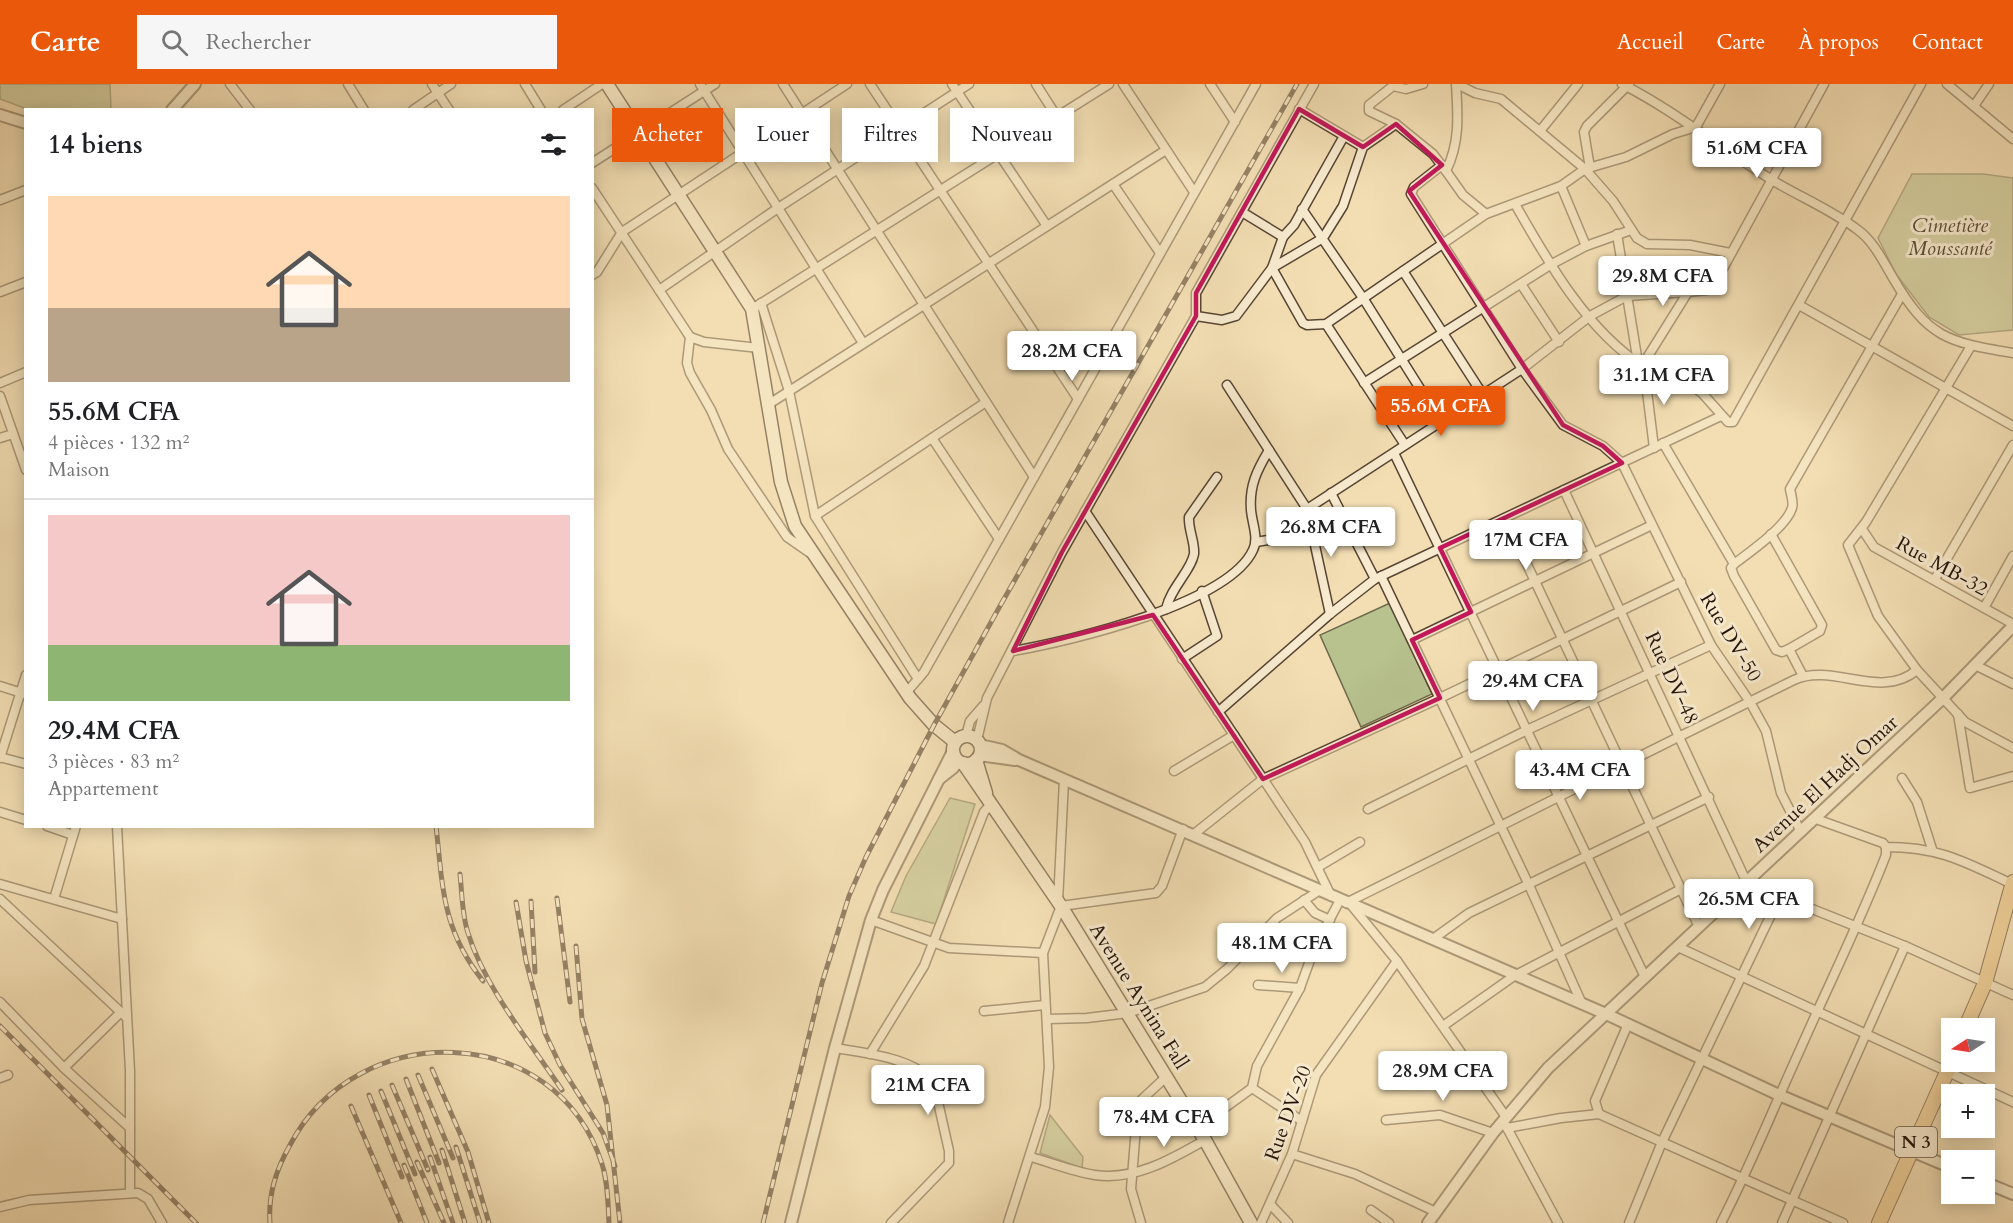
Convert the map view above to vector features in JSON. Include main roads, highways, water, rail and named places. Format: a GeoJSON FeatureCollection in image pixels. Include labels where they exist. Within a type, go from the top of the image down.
{"type":"FeatureCollection","features":[{"type":"Feature","properties":{"kind":"main road","name":"Avenue Aynina Fall"},"geometry":{"type":"LineString","coordinates":[[607,84],[715,252],[757,306],[759,348],[788,507],[811,553],[906,693],[934,725],[968,750],[989,798],[1060,904],[1128,1013],[1205,1140],[1251,1223]]}},
{"type":"Feature","properties":{"kind":"main road"},"geometry":{"type":"LineString","coordinates":[[1970,1018],[1985,983],[2013,883]]}},
{"type":"Feature","properties":{"kind":"main road","name":"N 3"},"geometry":{"type":"LineString","coordinates":[[1880,1223],[1946,1072]]}},
{"type":"Feature","properties":{"kind":"railway"},"geometry":{"type":"LineString","coordinates":[[763,1223],[822,983],[849,896],[866,857],[934,725],[1000,606],[1297,84]]}},
{"type":"Feature","properties":{"kind":"railway"},"geometry":{"type":"LineString","coordinates":[[436,828],[443,889],[452,926],[469,962],[483,981]]}},
{"type":"Feature","properties":{"kind":"railway"},"geometry":{"type":"LineString","coordinates":[[460,874],[464,919],[485,974],[509,1014],[562,1090]]}},
{"type":"Feature","properties":{"kind":"railway"},"geometry":{"type":"LineString","coordinates":[[557,898],[570,1002]]}},
{"type":"Feature","properties":{"kind":"railway"},"geometry":{"type":"LineString","coordinates":[[531,901],[535,972]]}},
{"type":"Feature","properties":{"kind":"railway"},"geometry":{"type":"LineString","coordinates":[[516,902],[526,961],[545,1033],[560,1065],[603,1133],[615,1166]]}},
{"type":"Feature","properties":{"kind":"railway"},"geometry":{"type":"LineString","coordinates":[[576,946],[582,1019],[607,1105],[620,1223]]}},
{"type":"Feature","properties":{"kind":"railway"},"geometry":{"type":"LineString","coordinates":[[0,1026],[196,1223]]}},
{"type":"Feature","properties":{"kind":"railway"},"geometry":{"type":"LineString","coordinates":[[270,1223],[272,1192],[281,1164],[290,1145],[321,1103],[361,1074],[406,1057],[454,1053],[501,1061],[543,1082],[578,1117],[602,1164],[607,1186],[609,1223]]}},
{"type":"Feature","properties":{"kind":"railway"},"geometry":{"type":"LineString","coordinates":[[432,1069],[468,1152],[489,1223]]}},
{"type":"Feature","properties":{"kind":"railway"},"geometry":{"type":"LineString","coordinates":[[418,1075],[453,1158]]}},
{"type":"Feature","properties":{"kind":"railway"},"geometry":{"type":"LineString","coordinates":[[406,1079],[439,1163]]}},
{"type":"Feature","properties":{"kind":"railway"},"geometry":{"type":"LineString","coordinates":[[392,1085],[428,1170]]}},
{"type":"Feature","properties":{"kind":"railway"},"geometry":{"type":"LineString","coordinates":[[381,1091],[415,1174]]}},
{"type":"Feature","properties":{"kind":"railway"},"geometry":{"type":"LineString","coordinates":[[369,1095],[402,1177]]}},
{"type":"Feature","properties":{"kind":"railway"},"geometry":{"type":"LineString","coordinates":[[351,1106],[401,1223]]}},
{"type":"Feature","properties":{"kind":"railway"},"geometry":{"type":"LineString","coordinates":[[456,1147],[480,1223]]}},
{"type":"Feature","properties":{"kind":"railway"},"geometry":{"type":"LineString","coordinates":[[442,1150],[465,1223]]}},
{"type":"Feature","properties":{"kind":"railway"},"geometry":{"type":"LineString","coordinates":[[430,1157],[453,1223]]}},
{"type":"Feature","properties":{"kind":"railway"},"geometry":{"type":"LineString","coordinates":[[417,1162],[444,1223]]}},
{"type":"Feature","properties":{"kind":"railway"},"geometry":{"type":"LineString","coordinates":[[404,1165],[427,1223]]}},
{"type":"Feature","properties":{"kind":"park label","name":"Cimetière Moussanté"},"geometry":{"type":"Point","coordinates":[1950,236]}}]}
